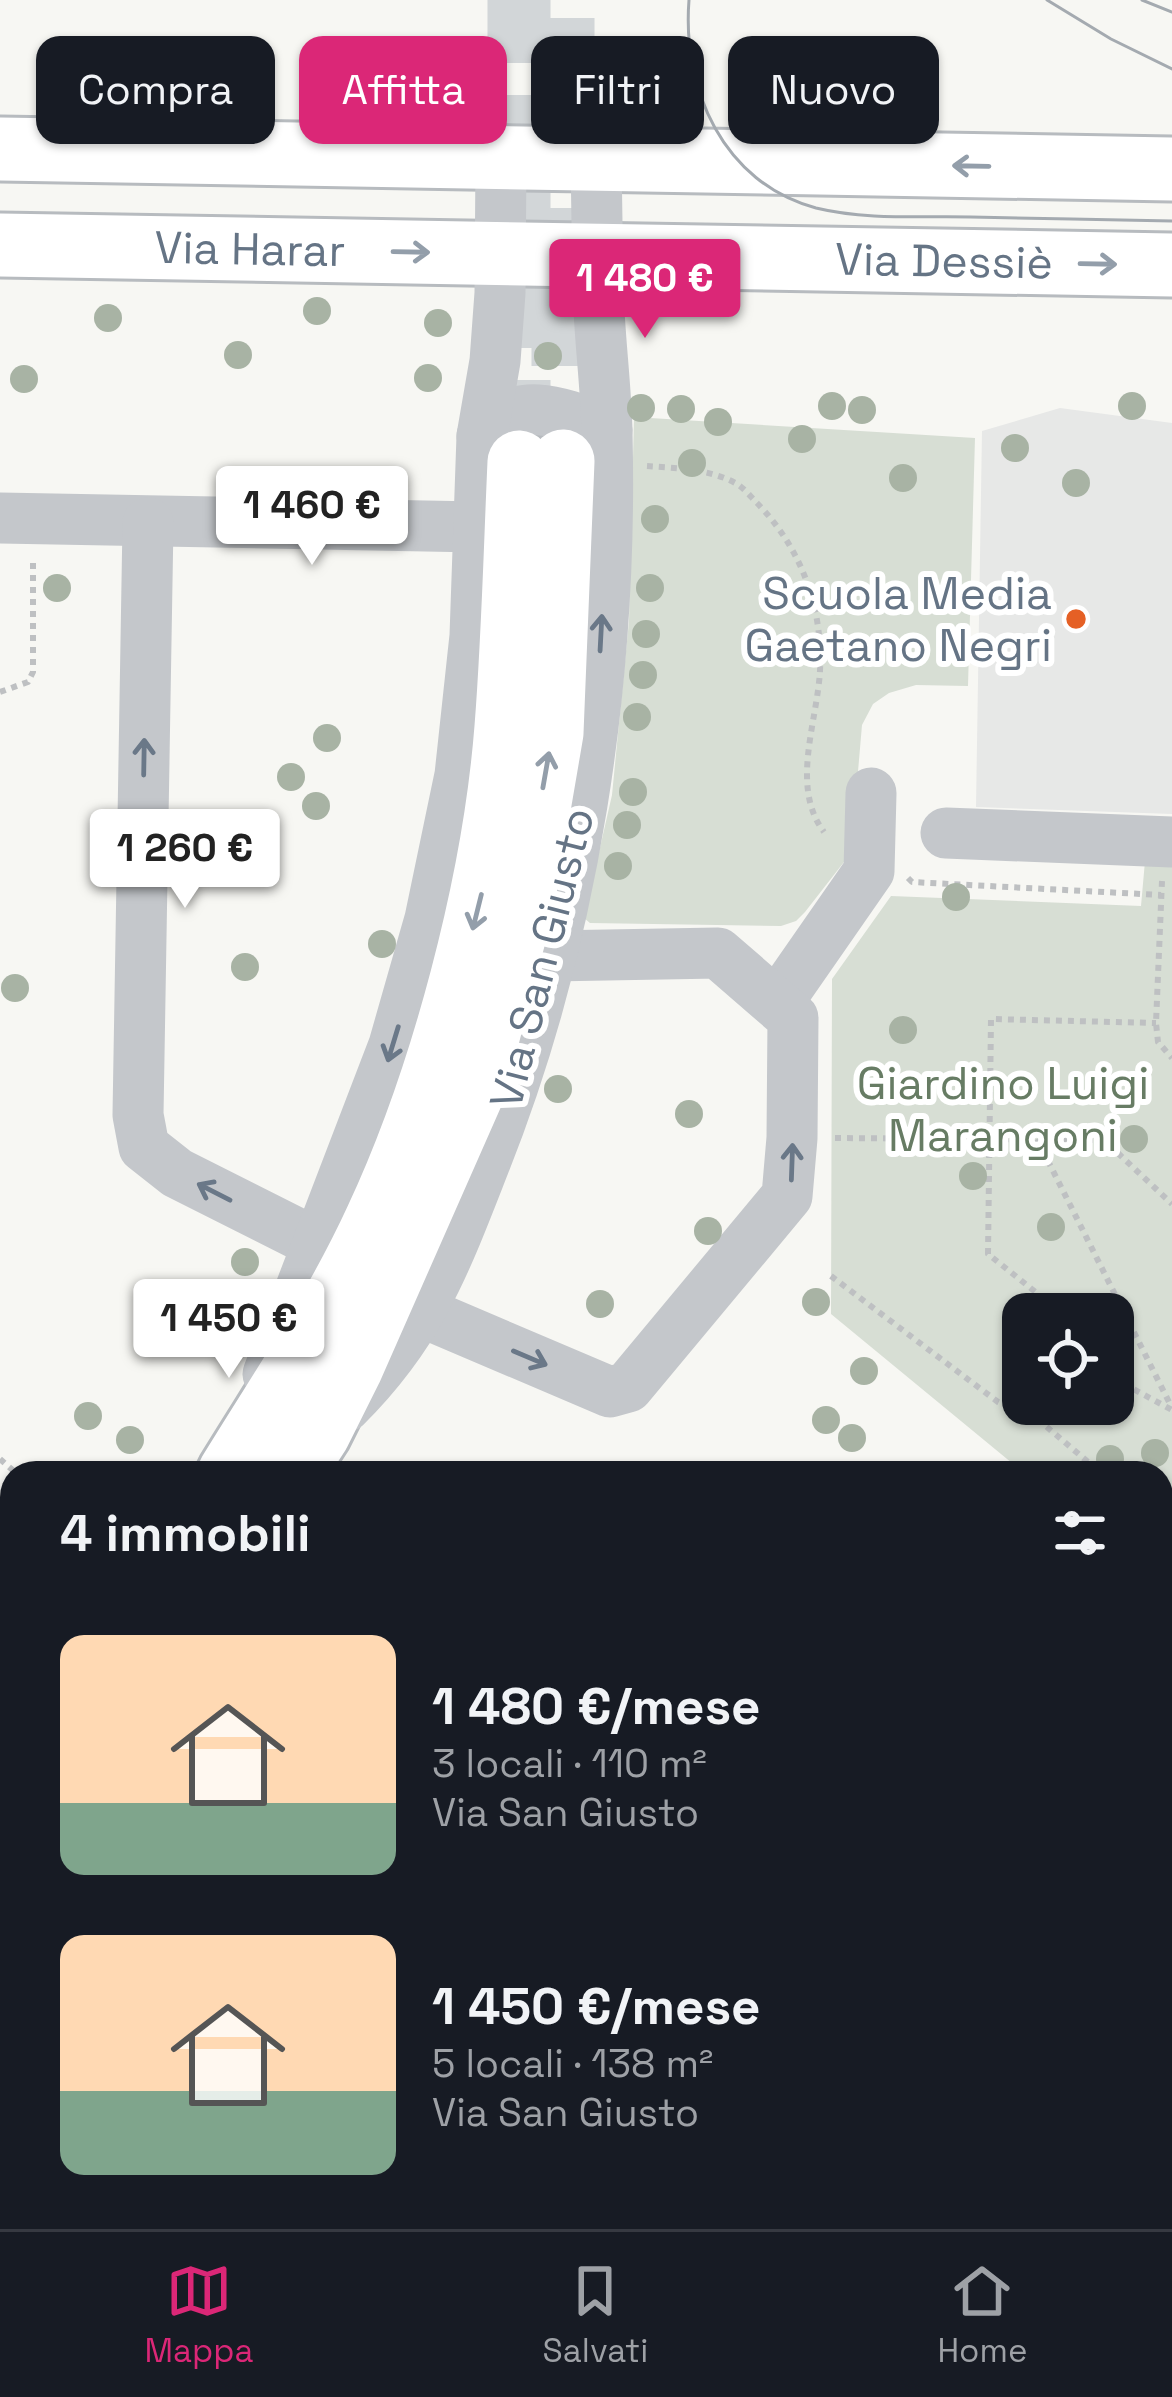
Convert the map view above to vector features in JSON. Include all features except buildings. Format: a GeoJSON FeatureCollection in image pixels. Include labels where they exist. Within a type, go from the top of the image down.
{"type":"FeatureCollection","features":[{"type":"Feature","properties":{"kind":"main road"},"geometry":{"type":"LineString","coordinates":[[0,149],[1172,170]]}},
{"type":"Feature","properties":{"kind":"main road","name":"Via Harar"},"geometry":{"type":"LineString","coordinates":[[0,244],[500,253]]}},
{"type":"Feature","properties":{"kind":"main road","name":"Via Dessiè"},"geometry":{"type":"LineString","coordinates":[[500,253],[1172,265]]}},
{"type":"Feature","properties":{"kind":"main road","name":"Via San Giusto"},"geometry":{"type":"LineString","coordinates":[[269,1459],[351,1369],[474,1090],[522,908],[552,733],[556,450]]}},
{"type":"Feature","properties":{"kind":"main road","name":"Via San Giusto"},"geometry":{"type":"LineString","coordinates":[[269,1459],[304,1356],[377,1219],[429,1082],[474,925],[556,450]]}},
{"type":"Feature","properties":{"kind":"street","name":"Via San Giusto"},"geometry":{"type":"LineString","coordinates":[[269,1459],[378,1374],[422,1312],[507,1108],[550,956],[591,752],[602,623],[556,450],[495,362],[501,158]]}},
{"type":"Feature","properties":{"kind":"street","name":"Via San Giusto"},"geometry":{"type":"LineString","coordinates":[[269,1459],[318,1244],[369,1117],[430,919],[471,701],[478,527],[556,450],[598,255],[596,159]]}},
{"type":"Feature","properties":{"kind":"street"},"geometry":{"type":"LineString","coordinates":[[16,519],[478,527]]}},
{"type":"Feature","properties":{"kind":"street"},"geometry":{"type":"LineString","coordinates":[[148,523],[138,1115],[144,1147],[177,1173],[318,1244]]}},
{"type":"Feature","properties":{"kind":"street"},"geometry":{"type":"LineString","coordinates":[[778,1002],[869,871],[871,793]]}},
{"type":"Feature","properties":{"kind":"street"},"geometry":{"type":"LineString","coordinates":[[946,833],[1168,842]]}},
{"type":"Feature","properties":{"kind":"street"},"geometry":{"type":"LineString","coordinates":[[422,1312],[619,1392],[787,1196],[793,1018],[778,1002],[718,953],[550,956]]}},
{"type":"Feature","properties":{"kind":"path"},"geometry":{"type":"LineString","coordinates":[[556,450],[686,468],[739,484],[776,522],[805,570],[817,618],[820,668],[806,778],[812,816],[836,847]]}},
{"type":"Feature","properties":{"kind":"path"},"geometry":{"type":"LineString","coordinates":[[0,692],[28,682],[33,672],[16,519]]}},
{"type":"Feature","properties":{"kind":"path"},"geometry":{"type":"LineString","coordinates":[[1168,842],[1156,1023],[1159,1042],[1172,1058]]}},
{"type":"Feature","properties":{"kind":"path"},"geometry":{"type":"LineString","coordinates":[[897,869],[912,882],[1161,895]]}},
{"type":"Feature","properties":{"kind":"path"},"geometry":{"type":"LineString","coordinates":[[1159,948],[1172,948]]}},
{"type":"Feature","properties":{"kind":"path"},"geometry":{"type":"LineString","coordinates":[[1037,1293],[988,1254],[991,1019],[1156,1023]]}},
{"type":"Feature","properties":{"kind":"path"},"geometry":{"type":"LineString","coordinates":[[792,1138],[1104,1140],[1172,1204]]}},
{"type":"Feature","properties":{"kind":"path"},"geometry":{"type":"LineString","coordinates":[[1037,1139],[1172,1409]]}},
{"type":"Feature","properties":{"kind":"path"},"geometry":{"type":"LineString","coordinates":[[831,1276],[998,1402],[1041,1422],[1087,1461]]}},
{"type":"Feature","properties":{"kind":"path"},"geometry":{"type":"LineString","coordinates":[[1134,1389],[1172,1409]]}},
{"type":"Feature","properties":{"kind":"shaded area","name":"Scuola Media Gaetano Negri"},"geometry":{"type":"Polygon","coordinates":[[[1060,408],[1172,423],[1172,814],[976,807],[982,431],[1060,408]]]}},
{"type":"Feature","properties":{"kind":"green space"},"geometry":{"type":"Polygon","coordinates":[[[634,417],[975,438],[968,686],[916,685],[873,704],[862,725],[851,853],[805,912],[781,926],[590,923],[584,918],[612,795],[629,621],[634,417]]]}},
{"type":"Feature","properties":{"kind":"green space","name":"Giardino Luigi Marangoni"},"geometry":{"type":"Polygon","coordinates":[[[1145,861],[1172,861],[1172,1461],[1009,1461],[831,1314],[832,979],[891,896],[1141,906],[1145,861]]]}},
{"type":"Feature","properties":{"kind":"tunnel"},"geometry":{"type":"LineString","coordinates":[[519,0],[519,462]]}},
{"type":"Feature","properties":{"kind":"tunnel"},"geometry":{"type":"LineString","coordinates":[[563,0],[563,461]]}},
{"type":"Feature","properties":{"kind":"tram line"},"geometry":{"type":"LineString","coordinates":[[689,0],[693,67],[715,128],[733,155],[784,196],[816,208],[873,216],[1172,221]]}},
{"type":"Feature","properties":{"kind":"tram line"},"geometry":{"type":"LineString","coordinates":[[1047,0],[1172,69]]}},
{"type":"Feature","properties":{"kind":"tram line"},"geometry":{"type":"LineString","coordinates":[[1142,0],[1172,12]]}},
{"type":"Feature","properties":{"kind":"place","name":"Scuola Media Gaetano Negri"},"geometry":{"type":"Point","coordinates":[1076,619]}}]}
